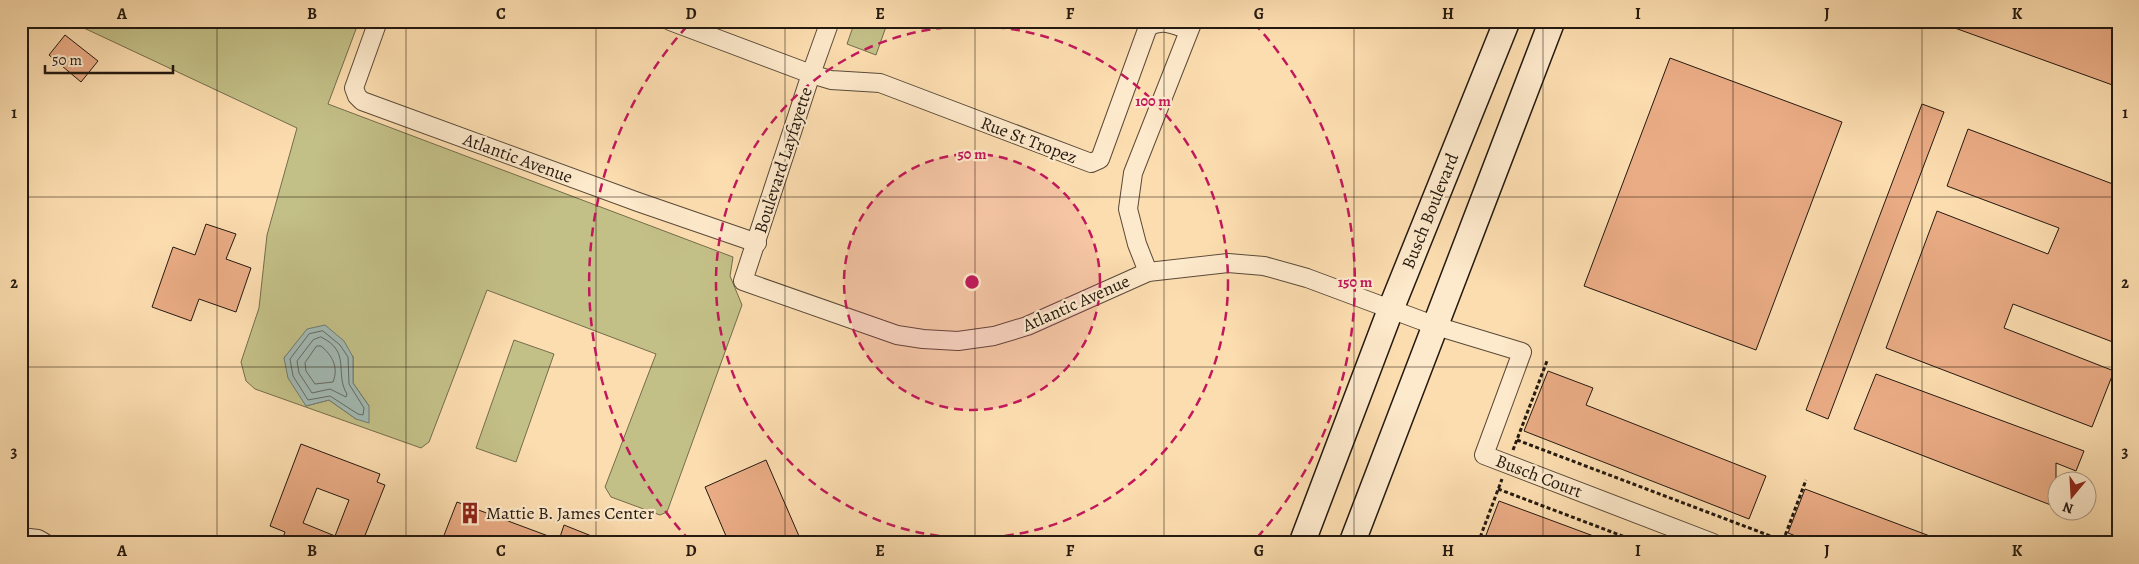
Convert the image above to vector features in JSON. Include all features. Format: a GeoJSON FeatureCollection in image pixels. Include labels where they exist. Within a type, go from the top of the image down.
{"type":"FeatureCollection","features":[{"type":"Feature","properties":{"kind":"main road","name":"Busch Boulevard"},"geometry":{"type":"LineString","coordinates":[[1302,543],[1390,310],[1507,21]]}},
{"type":"Feature","properties":{"kind":"main road"},"geometry":{"type":"LineString","coordinates":[[1352,543],[1552,21]]}},
{"type":"Feature","properties":{"kind":"street","name":"Atlantic Avenue"},"geometry":{"type":"LineString","coordinates":[[378,21],[354,88],[357,96],[362,101],[756,243]]}},
{"type":"Feature","properties":{"kind":"street"},"geometry":{"type":"LineString","coordinates":[[670,21],[811,74]]}},
{"type":"Feature","properties":{"kind":"street","name":"Boulevard Layfayette"},"geometry":{"type":"LineString","coordinates":[[761,288],[743,281],[830,21]]}},
{"type":"Feature","properties":{"kind":"street","name":"Rue St Tropez"},"geometry":{"type":"LineString","coordinates":[[811,74],[831,80],[880,83],[1091,163],[1100,159],[1148,27],[1155,22],[1191,26]]}},
{"type":"Feature","properties":{"kind":"street"},"geometry":{"type":"LineString","coordinates":[[1148,272],[1137,244],[1128,209],[1133,173],[1191,26]]}},
{"type":"Feature","properties":{"kind":"street","name":"Atlantic Avenue"},"geometry":{"type":"LineString","coordinates":[[761,288],[897,335],[958,341],[994,336],[1027,326],[1148,272],[1228,263],[1264,266],[1307,278],[1390,310]]}},
{"type":"Feature","properties":{"kind":"street","name":"Busch Court"},"geometry":{"type":"LineString","coordinates":[[1390,310],[1522,352],[1484,455],[1713,543]]}},
{"type":"Feature","properties":{"kind":"street"},"geometry":{"type":"LineString","coordinates":[[21,537],[38,539],[46,543]]}},
{"type":"Feature","properties":{"kind":"path"},"geometry":{"type":"LineString","coordinates":[[1511,455],[1547,361]]}},
{"type":"Feature","properties":{"kind":"path"},"geometry":{"type":"LineString","coordinates":[[1517,440],[1789,543]]}},
{"type":"Feature","properties":{"kind":"path"},"geometry":{"type":"LineString","coordinates":[[1478,543],[1504,474]]}},
{"type":"Feature","properties":{"kind":"path"},"geometry":{"type":"LineString","coordinates":[[1783,541],[1806,480]]}},
{"type":"Feature","properties":{"kind":"path"},"geometry":{"type":"LineString","coordinates":[[1498,489],[1641,543]]}},
{"type":"Feature","properties":{"kind":"shaded area"},"geometry":{"type":"Polygon","coordinates":[[[21,21],[31,21],[21,53],[21,21]]]}},
{"type":"Feature","properties":{"kind":"shaded area"},"geometry":{"type":"Polygon","coordinates":[[[69,21],[359,21],[328,104],[733,257],[730,276],[742,305],[667,512],[660,515],[611,497],[605,487],[656,354],[487,290],[429,442],[421,448],[255,389],[246,381],[241,362],[259,308],[267,235],[297,128],[69,21]],[[295,345],[284,358],[306,406],[329,400],[356,419],[369,406],[353,383],[353,356],[295,345]]]}},
{"type":"Feature","properties":{"kind":"shaded area"},"geometry":{"type":"Polygon","coordinates":[[[855,21],[888,21],[876,55],[847,44],[855,21]]]}},
{"type":"Feature","properties":{"kind":"shaded area"},"geometry":{"type":"Polygon","coordinates":[[[514,340],[554,354],[516,462],[476,448],[514,340]]]}},
{"type":"Feature","properties":{"kind":"water"},"geometry":{"type":"Polygon","coordinates":[[[325,325],[344,341],[353,357],[353,383],[369,406],[369,423],[356,419],[329,400],[306,406],[288,378],[284,358],[307,329],[325,325]]]}},
{"type":"Feature","properties":{"kind":"building"},"geometry":{"type":"Polygon","coordinates":[[[1942,21],[2118,21],[2118,87],[1941,23],[1942,21]]]}},
{"type":"Feature","properties":{"kind":"building"},"geometry":{"type":"Polygon","coordinates":[[[65,35],[98,61],[81,82],[49,55],[65,35]]]}},
{"type":"Feature","properties":{"kind":"building"},"geometry":{"type":"Polygon","coordinates":[[[1670,58],[1842,122],[1756,350],[1584,286],[1670,58]]]}},
{"type":"Feature","properties":{"kind":"building"},"geometry":{"type":"Polygon","coordinates":[[[1922,104],[1944,112],[1828,419],[1806,410],[1922,104]]]}},
{"type":"Feature","properties":{"kind":"building"},"geometry":{"type":"Polygon","coordinates":[[[1968,129],[2118,186],[2118,344],[2013,304],[2004,328],[2114,371],[2092,427],[1886,348],[1937,211],[2048,254],[2059,228],[1947,186],[1968,129]]]}},
{"type":"Feature","properties":{"kind":"building"},"geometry":{"type":"Polygon","coordinates":[[[206,224],[236,234],[226,259],[251,268],[236,312],[199,299],[191,321],[152,307],[173,247],[195,255],[206,224]]]}},
{"type":"Feature","properties":{"kind":"building"},"geometry":{"type":"Polygon","coordinates":[[[1548,371],[1593,388],[1586,405],[1766,476],[1749,519],[1524,431],[1548,371]]]}},
{"type":"Feature","properties":{"kind":"building"},"geometry":{"type":"Polygon","coordinates":[[[1876,374],[2084,451],[2076,471],[2056,463],[2056,472],[2046,472],[2046,503],[1854,429],[1876,374]]]}},
{"type":"Feature","properties":{"kind":"building"},"geometry":{"type":"Polygon","coordinates":[[[301,444],[380,474],[377,482],[385,485],[362,543],[281,543],[285,532],[270,526],[301,444]],[[317,488],[303,523],[335,536],[349,500],[317,488]]]}},
{"type":"Feature","properties":{"kind":"building"},"geometry":{"type":"Polygon","coordinates":[[[766,460],[802,543],[729,543],[705,487],[766,460]]]}},
{"type":"Feature","properties":{"kind":"building"},"geometry":{"type":"Polygon","coordinates":[[[1805,489],[1943,541],[1943,543],[1814,543],[1788,533],[1805,489]]]}},
{"type":"Feature","properties":{"kind":"building"},"geometry":{"type":"Polygon","coordinates":[[[1499,501],[1607,541],[1607,543],[1483,543],[1499,501]]]}},
{"type":"Feature","properties":{"kind":"building","name":"Mattie B. James Center"},"geometry":{"type":"Polygon","coordinates":[[[457,502],[559,540],[564,525],[609,543],[441,543],[457,502]]]}},
{"type":"Feature","properties":{"kind":"place","name":"Mattie B. James Center"},"geometry":{"type":"Point","coordinates":[470,513]}}]}
